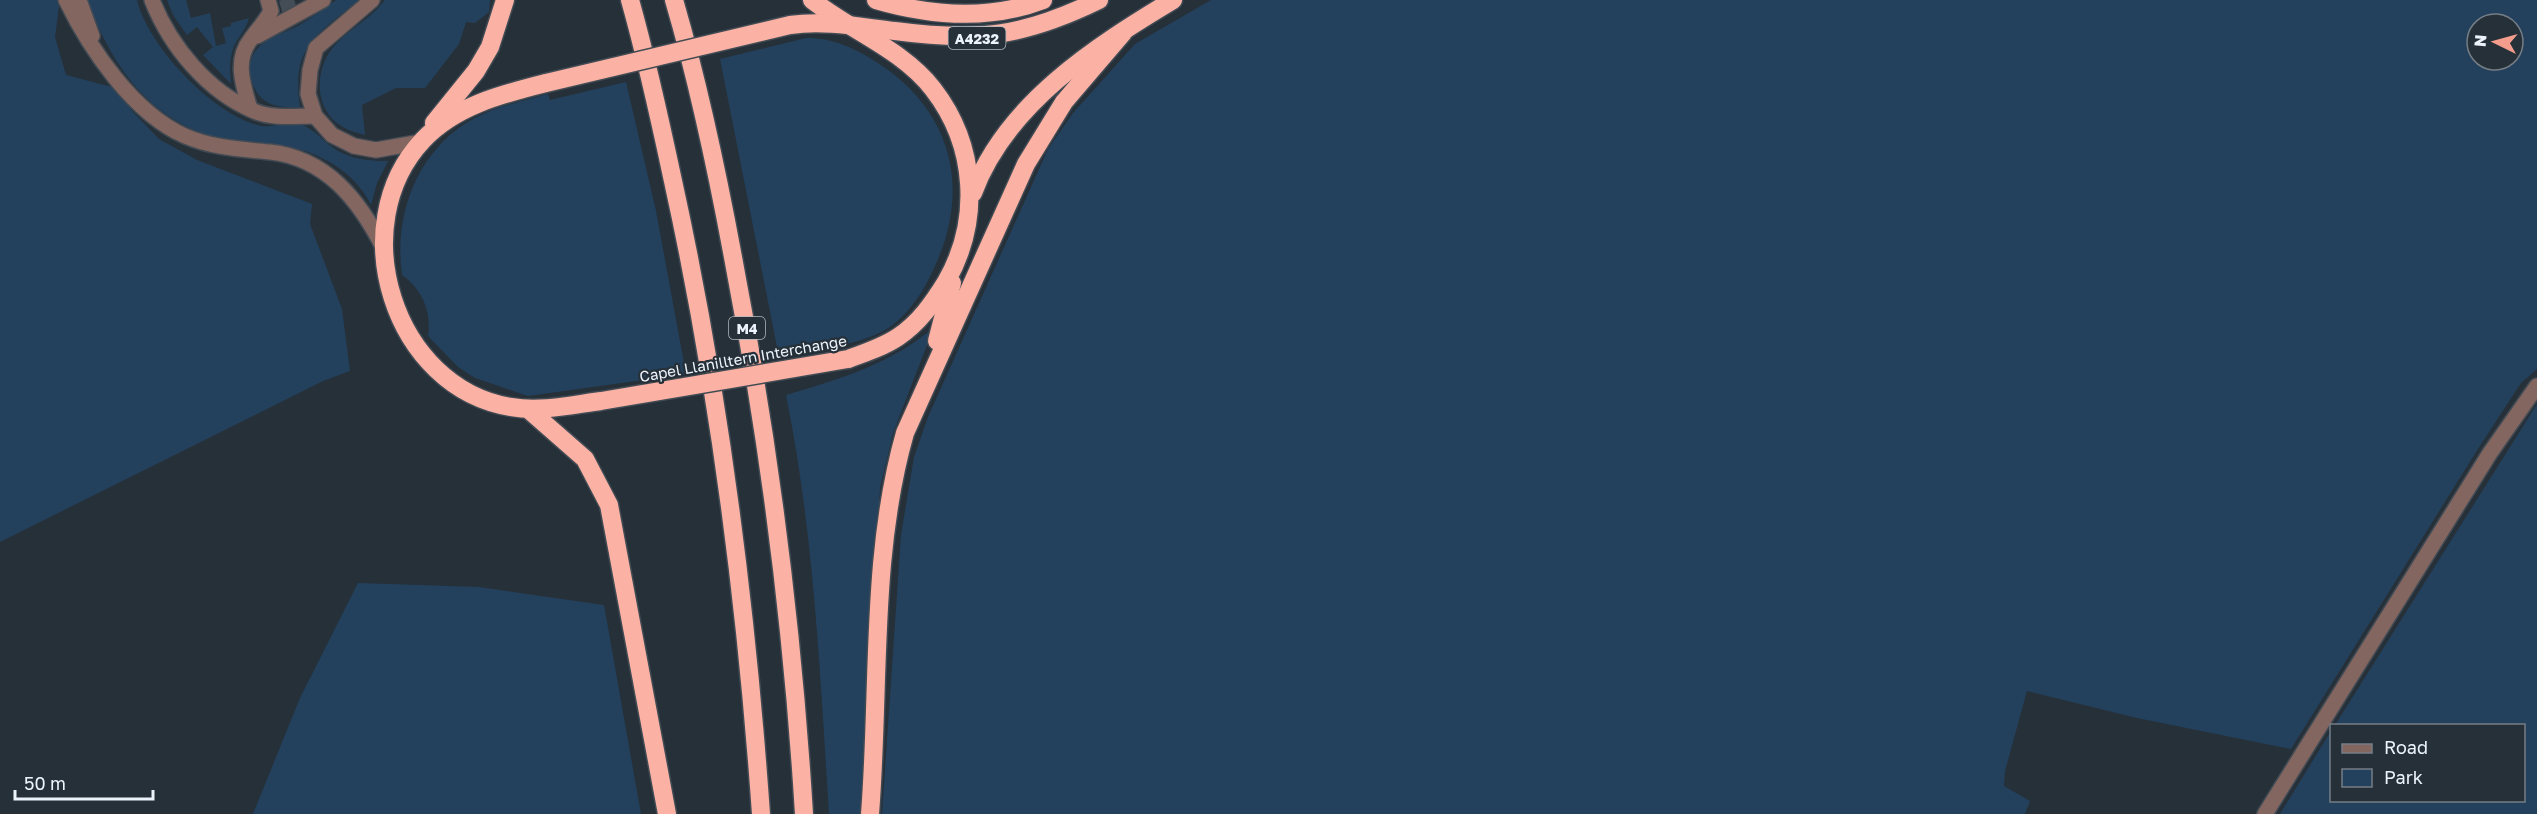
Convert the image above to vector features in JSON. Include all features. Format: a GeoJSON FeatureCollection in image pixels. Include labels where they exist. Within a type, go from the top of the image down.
{"type":"FeatureCollection","features":[{"type":"Feature","properties":{"kind":"highway"},"geometry":{"type":"LineString","coordinates":[[422,142],[436,119],[476,71],[490,46],[506,0]]}},
{"type":"Feature","properties":{"kind":"highway"},"geometry":{"type":"LineString","coordinates":[[630,0],[658,112],[710,364],[746,623],[761,814]]}},
{"type":"Feature","properties":{"kind":"highway","name":"M4"},"geometry":{"type":"LineString","coordinates":[[674,0],[702,105],[734,258],[766,442],[792,661],[804,814]]}},
{"type":"Feature","properties":{"kind":"highway"},"geometry":{"type":"LineString","coordinates":[[812,0],[849,26]]}},
{"type":"Feature","properties":{"kind":"highway"},"geometry":{"type":"LineString","coordinates":[[876,0],[920,11],[963,15],[1006,10],[1043,0]]}},
{"type":"Feature","properties":{"kind":"highway","name":"A4232"},"geometry":{"type":"LineString","coordinates":[[849,26],[927,36],[980,38],[1046,24],[1099,0]]}},
{"type":"Feature","properties":{"kind":"highway"},"geometry":{"type":"LineString","coordinates":[[970,201],[990,154],[1014,124],[1087,54],[1173,0]]}},
{"type":"Feature","properties":{"kind":"highway","name":"Capel Llanilltern Interchange"},"geometry":{"type":"LineString","coordinates":[[817,22],[849,26],[910,67],[945,107],[965,154],[970,201],[969,221],[958,258],[936,298],[914,324],[886,344],[848,358],[602,401],[528,409],[509,407],[475,395],[456,385],[434,367],[400,320],[388,286],[383,247],[388,207],[395,187],[422,142],[445,122],[471,107],[502,95],[790,25],[817,22]]}},
{"type":"Feature","properties":{"kind":"highway"},"geometry":{"type":"LineString","coordinates":[[916,405],[1026,164],[1064,102],[1123,33]]}},
{"type":"Feature","properties":{"kind":"highway"},"geometry":{"type":"LineString","coordinates":[[870,814],[882,564],[896,465],[942,324],[958,258]]}},
{"type":"Feature","properties":{"kind":"highway"},"geometry":{"type":"LineString","coordinates":[[528,409],[585,459],[609,505],[667,814]]}},
{"type":"Feature","properties":{"kind":"lane"},"geometry":{"type":"LineString","coordinates":[[66,0],[77,23],[118,81],[161,123],[210,145],[235,151],[292,156],[312,164],[337,180],[365,213],[383,247]]}},
{"type":"Feature","properties":{"kind":"lane"},"geometry":{"type":"LineString","coordinates":[[79,0],[94,45]]}},
{"type":"Feature","properties":{"kind":"lane"},"geometry":{"type":"LineString","coordinates":[[152,0],[159,18],[184,55],[219,92],[256,112],[287,116],[315,116]]}},
{"type":"Feature","properties":{"kind":"lane"},"geometry":{"type":"LineString","coordinates":[[249,40],[323,0]]}},
{"type":"Feature","properties":{"kind":"lane"},"geometry":{"type":"LineString","coordinates":[[372,0],[316,48],[310,70],[308,94],[315,116],[332,135],[354,146],[376,150],[422,142]]}},
{"type":"Feature","properties":{"kind":"lane"},"geometry":{"type":"LineString","coordinates":[[250,109],[241,58],[249,40],[264,24],[273,6]]}},
{"type":"Feature","properties":{"kind":"lane"},"geometry":{"type":"LineString","coordinates":[[2265,814],[2490,453],[2537,386]]}},
{"type":"Feature","properties":{"kind":"green space"},"geometry":{"type":"Polygon","coordinates":[[[0,0],[57,0],[59,7],[55,37],[66,75],[116,88],[133,112],[159,139],[197,160],[312,204],[310,224],[342,309],[350,371],[323,381],[0,542],[0,0]]]}},
{"type":"Feature","properties":{"kind":"green space"},"geometry":{"type":"Polygon","coordinates":[[[87,0],[137,0],[143,18],[154,37],[184,75],[202,92],[239,118],[263,126],[302,125],[338,151],[352,157],[388,161],[377,183],[371,205],[355,182],[320,157],[279,145],[216,138],[185,126],[165,113],[147,99],[118,63],[106,43],[87,0]]]}},
{"type":"Feature","properties":{"kind":"green space"},"geometry":{"type":"Polygon","coordinates":[[[167,0],[186,0],[191,18],[210,13],[216,46],[226,43],[222,28],[249,18],[232,53],[231,84],[203,55],[213,47],[197,27],[187,35],[173,15],[167,0]]]}},
{"type":"Feature","properties":{"kind":"green space"},"geometry":{"type":"Polygon","coordinates":[[[336,0],[359,0],[319,33],[303,56],[298,87],[300,108],[273,105],[262,99],[251,78],[250,67],[255,52],[266,41],[298,26],[336,0]]]}},
{"type":"Feature","properties":{"kind":"green space"},"geometry":{"type":"Polygon","coordinates":[[[385,0],[490,0],[489,12],[475,23],[466,22],[459,44],[425,88],[396,88],[362,105],[365,135],[343,127],[326,110],[321,99],[321,75],[329,52],[385,0]]]}},
{"type":"Feature","properties":{"kind":"green space"},"geometry":{"type":"Polygon","coordinates":[[[1211,0],[2537,0],[2537,369],[2521,383],[2476,452],[2291,749],[2137,718],[2027,691],[2005,771],[2004,786],[2030,801],[2025,814],[882,814],[901,535],[914,457],[928,417],[1048,149],[1073,113],[1135,44],[1211,0]]]}},
{"type":"Feature","properties":{"kind":"green space"},"geometry":{"type":"Polygon","coordinates":[[[806,38],[835,42],[861,53],[903,82],[923,104],[938,128],[948,153],[952,180],[952,208],[946,237],[931,275],[915,302],[901,318],[885,330],[861,340],[779,357],[720,59],[806,38]]]}},
{"type":"Feature","properties":{"kind":"green space"},"geometry":{"type":"Polygon","coordinates":[[[626,82],[656,211],[686,374],[528,396],[475,378],[458,367],[428,336],[428,318],[424,302],[415,287],[402,275],[401,231],[405,210],[421,170],[448,137],[466,123],[486,113],[548,94],[550,100],[626,82]]]}},
{"type":"Feature","properties":{"kind":"green space"},"geometry":{"type":"Polygon","coordinates":[[[934,327],[893,433],[880,488],[861,814],[829,814],[810,551],[796,447],[786,395],[826,383],[883,361],[918,340],[934,327]]]}},
{"type":"Feature","properties":{"kind":"green space"},"geometry":{"type":"Polygon","coordinates":[[[2537,404],[2537,814],[2280,814],[2330,733],[2330,802],[2525,802],[2525,724],[2336,724],[2537,404]]]}},
{"type":"Feature","properties":{"kind":"green space"},"geometry":{"type":"Polygon","coordinates":[[[358,583],[479,587],[604,605],[641,814],[253,814],[300,698],[358,583]]]}},
{"type":"Feature","properties":{"kind":"tunnel"},"geometry":{"type":"LineString","coordinates":[[281,8],[301,2]]}}]}
